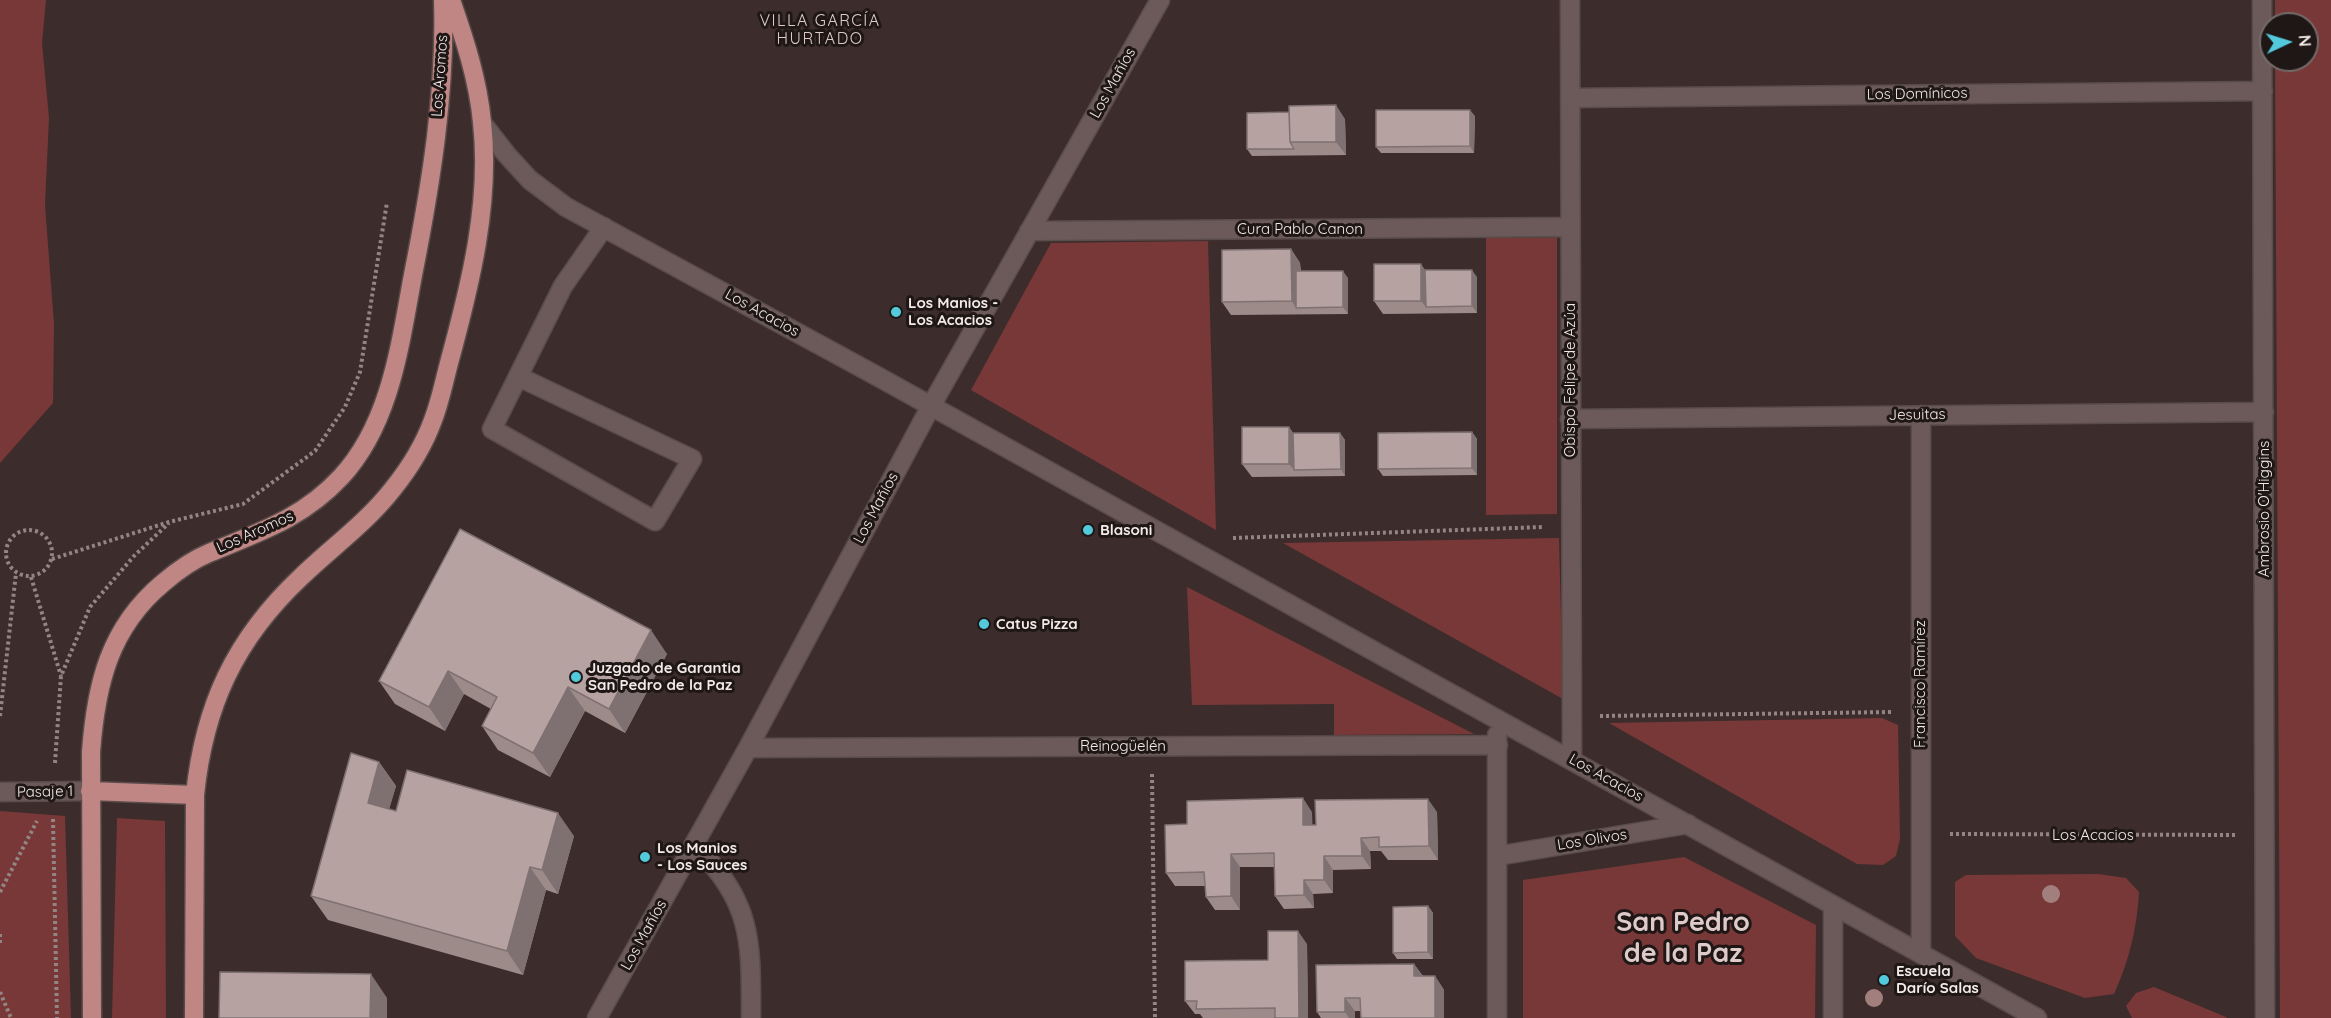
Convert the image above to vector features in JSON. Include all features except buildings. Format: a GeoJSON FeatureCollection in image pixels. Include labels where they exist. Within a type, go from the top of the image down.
{"type":"FeatureCollection","features":[{"type":"Feature","properties":{"kind":"main road","name":"Los Aromos"},"geometry":{"type":"LineString","coordinates":[[92,1018],[90,791],[93,716],[99,687],[116,639],[154,590],[178,570],[206,554],[281,523],[319,498],[360,454],[372,433],[381,411],[400,345],[426,209],[442,79],[443,0]]}},
{"type":"Feature","properties":{"kind":"main road"},"geometry":{"type":"LineString","coordinates":[[194,1018],[195,795],[198,762],[216,695],[243,645],[269,611],[299,579],[378,507],[408,469],[434,418],[459,330],[474,258],[484,186],[482,123],[477,87],[464,36],[451,0]]}},
{"type":"Feature","properties":{"kind":"main road"},"geometry":{"type":"LineString","coordinates":[[90,791],[195,795]]}},
{"type":"Feature","properties":{"kind":"street","name":"Los Mañíos"},"geometry":{"type":"LineString","coordinates":[[597,1018],[748,748],[931,406],[1160,0]]}},
{"type":"Feature","properties":{"kind":"street","name":"Obispo Felipe de Azúa"},"geometry":{"type":"LineString","coordinates":[[1569,0],[1572,760]]}},
{"type":"Feature","properties":{"kind":"street","name":"Ambrosio O'Higgins"},"geometry":{"type":"LineString","coordinates":[[2262,0],[2265,1018]]}},
{"type":"Feature","properties":{"kind":"street","name":"Los Domínicos"},"geometry":{"type":"LineString","coordinates":[[1570,98],[2263,91]]}},
{"type":"Feature","properties":{"kind":"street","name":"Los Acacios"},"geometry":{"type":"LineString","coordinates":[[482,123],[530,180],[566,207],[1497,718],[2037,1018]]}},
{"type":"Feature","properties":{"kind":"street"},"geometry":{"type":"LineString","coordinates":[[519,378],[692,459],[655,521],[492,429],[563,286],[604,227]]}},
{"type":"Feature","properties":{"kind":"street","name":"Cura Pablo Canon"},"geometry":{"type":"LineString","coordinates":[[1029,231],[1570,227]]}},
{"type":"Feature","properties":{"kind":"street","name":"Jesuitas"},"geometry":{"type":"LineString","coordinates":[[1570,419],[2264,412]]}},
{"type":"Feature","properties":{"kind":"street","name":"Francisco Ramírez"},"geometry":{"type":"LineString","coordinates":[[1921,415],[1921,954]]}},
{"type":"Feature","properties":{"kind":"street"},"geometry":{"type":"LineString","coordinates":[[1497,718],[1497,1018]]}},
{"type":"Feature","properties":{"kind":"street","name":"Reinogüelén"},"geometry":{"type":"LineString","coordinates":[[748,748],[1498,745]]}},
{"type":"Feature","properties":{"kind":"street","name":"Pasaje 1"},"geometry":{"type":"LineString","coordinates":[[0,792],[90,791]]}},
{"type":"Feature","properties":{"kind":"street","name":"Los Olivos"},"geometry":{"type":"LineString","coordinates":[[1497,856],[1688,824]]}},
{"type":"Feature","properties":{"kind":"street"},"geometry":{"type":"LineString","coordinates":[[695,845],[715,865],[731,889],[741,911],[748,934],[751,958],[751,1018]]}},
{"type":"Feature","properties":{"kind":"street"},"geometry":{"type":"LineString","coordinates":[[1833,905],[1833,1018]]}},
{"type":"Feature","properties":{"kind":"path"},"geometry":{"type":"LineString","coordinates":[[52,559],[169,522],[243,504],[315,451],[345,407],[360,372],[387,202]]}},
{"type":"Feature","properties":{"kind":"path"},"geometry":{"type":"LineString","coordinates":[[1232,538],[1571,526]]}},
{"type":"Feature","properties":{"kind":"path"},"geometry":{"type":"LineString","coordinates":[[28,529],[42,533],[51,544],[52,559],[44,571],[31,577],[16,573],[7,562],[6,547],[14,535],[28,529]]}},
{"type":"Feature","properties":{"kind":"path"},"geometry":{"type":"LineString","coordinates":[[0,716],[16,573]]}},
{"type":"Feature","properties":{"kind":"path"},"geometry":{"type":"LineString","coordinates":[[31,577],[61,676]]}},
{"type":"Feature","properties":{"kind":"path"},"geometry":{"type":"LineString","coordinates":[[1572,717],[1920,712]]}},
{"type":"Feature","properties":{"kind":"path"},"geometry":{"type":"LineString","coordinates":[[1151,746],[1155,1018]]}},
{"type":"Feature","properties":{"kind":"path"},"geometry":{"type":"LineString","coordinates":[[0,892],[52,792]]}},
{"type":"Feature","properties":{"kind":"path","name":"Los Acacios"},"geometry":{"type":"LineString","coordinates":[[1921,834],[2265,835]]}},
{"type":"Feature","properties":{"kind":"path"},"geometry":{"type":"LineString","coordinates":[[0,934],[0,946]]}},
{"type":"Feature","properties":{"kind":"path"},"geometry":{"type":"LineString","coordinates":[[0,992],[11,1018]]}},
{"type":"Feature","properties":{"kind":"shaded area"},"geometry":{"type":"Polygon","coordinates":[[[0,0],[46,0],[42,43],[49,118],[45,205],[54,324],[53,403],[0,463],[0,0]]]}},
{"type":"Feature","properties":{"kind":"shaded area"},"geometry":{"type":"Polygon","coordinates":[[[2275,0],[2331,0],[2331,1018],[2280,1018],[2275,72],[2319,72],[2319,12],[2275,12],[2275,0]]]}},
{"type":"Feature","properties":{"kind":"shaded area"},"geometry":{"type":"Polygon","coordinates":[[[1486,238],[1557,238],[1557,514],[1486,515],[1486,238]]]}},
{"type":"Feature","properties":{"kind":"shaded area"},"geometry":{"type":"Polygon","coordinates":[[[1208,241],[1216,530],[971,390],[1051,243],[1208,241]]]}},
{"type":"Feature","properties":{"kind":"shaded area"},"geometry":{"type":"Polygon","coordinates":[[[1559,538],[1563,699],[1283,543],[1559,538]]]}},
{"type":"Feature","properties":{"kind":"shaded area"},"geometry":{"type":"Polygon","coordinates":[[[1187,587],[1474,734],[1334,735],[1334,704],[1192,705],[1187,587]]]}},
{"type":"Feature","properties":{"kind":"shaded area"},"geometry":{"type":"Polygon","coordinates":[[[1882,718],[1898,725],[1900,839],[1896,856],[1883,865],[1857,864],[1609,723],[1882,718]]]}},
{"type":"Feature","properties":{"kind":"shaded area"},"geometry":{"type":"Polygon","coordinates":[[[0,811],[65,816],[71,1018],[0,1018],[0,811]]]}},
{"type":"Feature","properties":{"kind":"shaded area"},"geometry":{"type":"Polygon","coordinates":[[[117,818],[165,821],[166,1018],[112,1018],[117,818]]]}},
{"type":"Feature","properties":{"kind":"shaded area"},"geometry":{"type":"Polygon","coordinates":[[[1684,857],[1816,925],[1815,1018],[1523,1018],[1523,880],[1684,857]]]}},
{"type":"Feature","properties":{"kind":"shaded area"},"geometry":{"type":"Polygon","coordinates":[[[2098,874],[2126,878],[2139,892],[2131,944],[2114,994],[2085,998],[1976,958],[1955,936],[1955,882],[1966,875],[2098,874]]]}},
{"type":"Feature","properties":{"kind":"shaded area"},"geometry":{"type":"Polygon","coordinates":[[[2154,987],[2227,1018],[2132,1018],[2126,1006],[2136,993],[2154,987]]]}},
{"type":"Feature","properties":{"kind":"place","name":"Los Manios - Los Acacios"},"geometry":{"type":"Point","coordinates":[896,312]}},
{"type":"Feature","properties":{"kind":"place","name":"Blasoni"},"geometry":{"type":"Point","coordinates":[1088,530]}},
{"type":"Feature","properties":{"kind":"place","name":"Catus Pizza"},"geometry":{"type":"Point","coordinates":[984,624]}},
{"type":"Feature","properties":{"kind":"place","name":"Juzgado de Garantia San Pedro de la Paz"},"geometry":{"type":"Point","coordinates":[576,677]}},
{"type":"Feature","properties":{"kind":"place","name":"Los Manios - Los Sauces"},"geometry":{"type":"Point","coordinates":[645,857]}},
{"type":"Feature","properties":{"kind":"place","name":"Escuela Darío Salas"},"geometry":{"type":"Point","coordinates":[1884,980]}},
{"type":"Feature","properties":{"kind":"district","name":"VILLA GARCÍA HURTADO"},"geometry":{"type":"Point","coordinates":[820,30]}},
{"type":"Feature","properties":{"kind":"district","name":"San Pedro de la Paz"},"geometry":{"type":"Point","coordinates":[1683,938]}}]}
